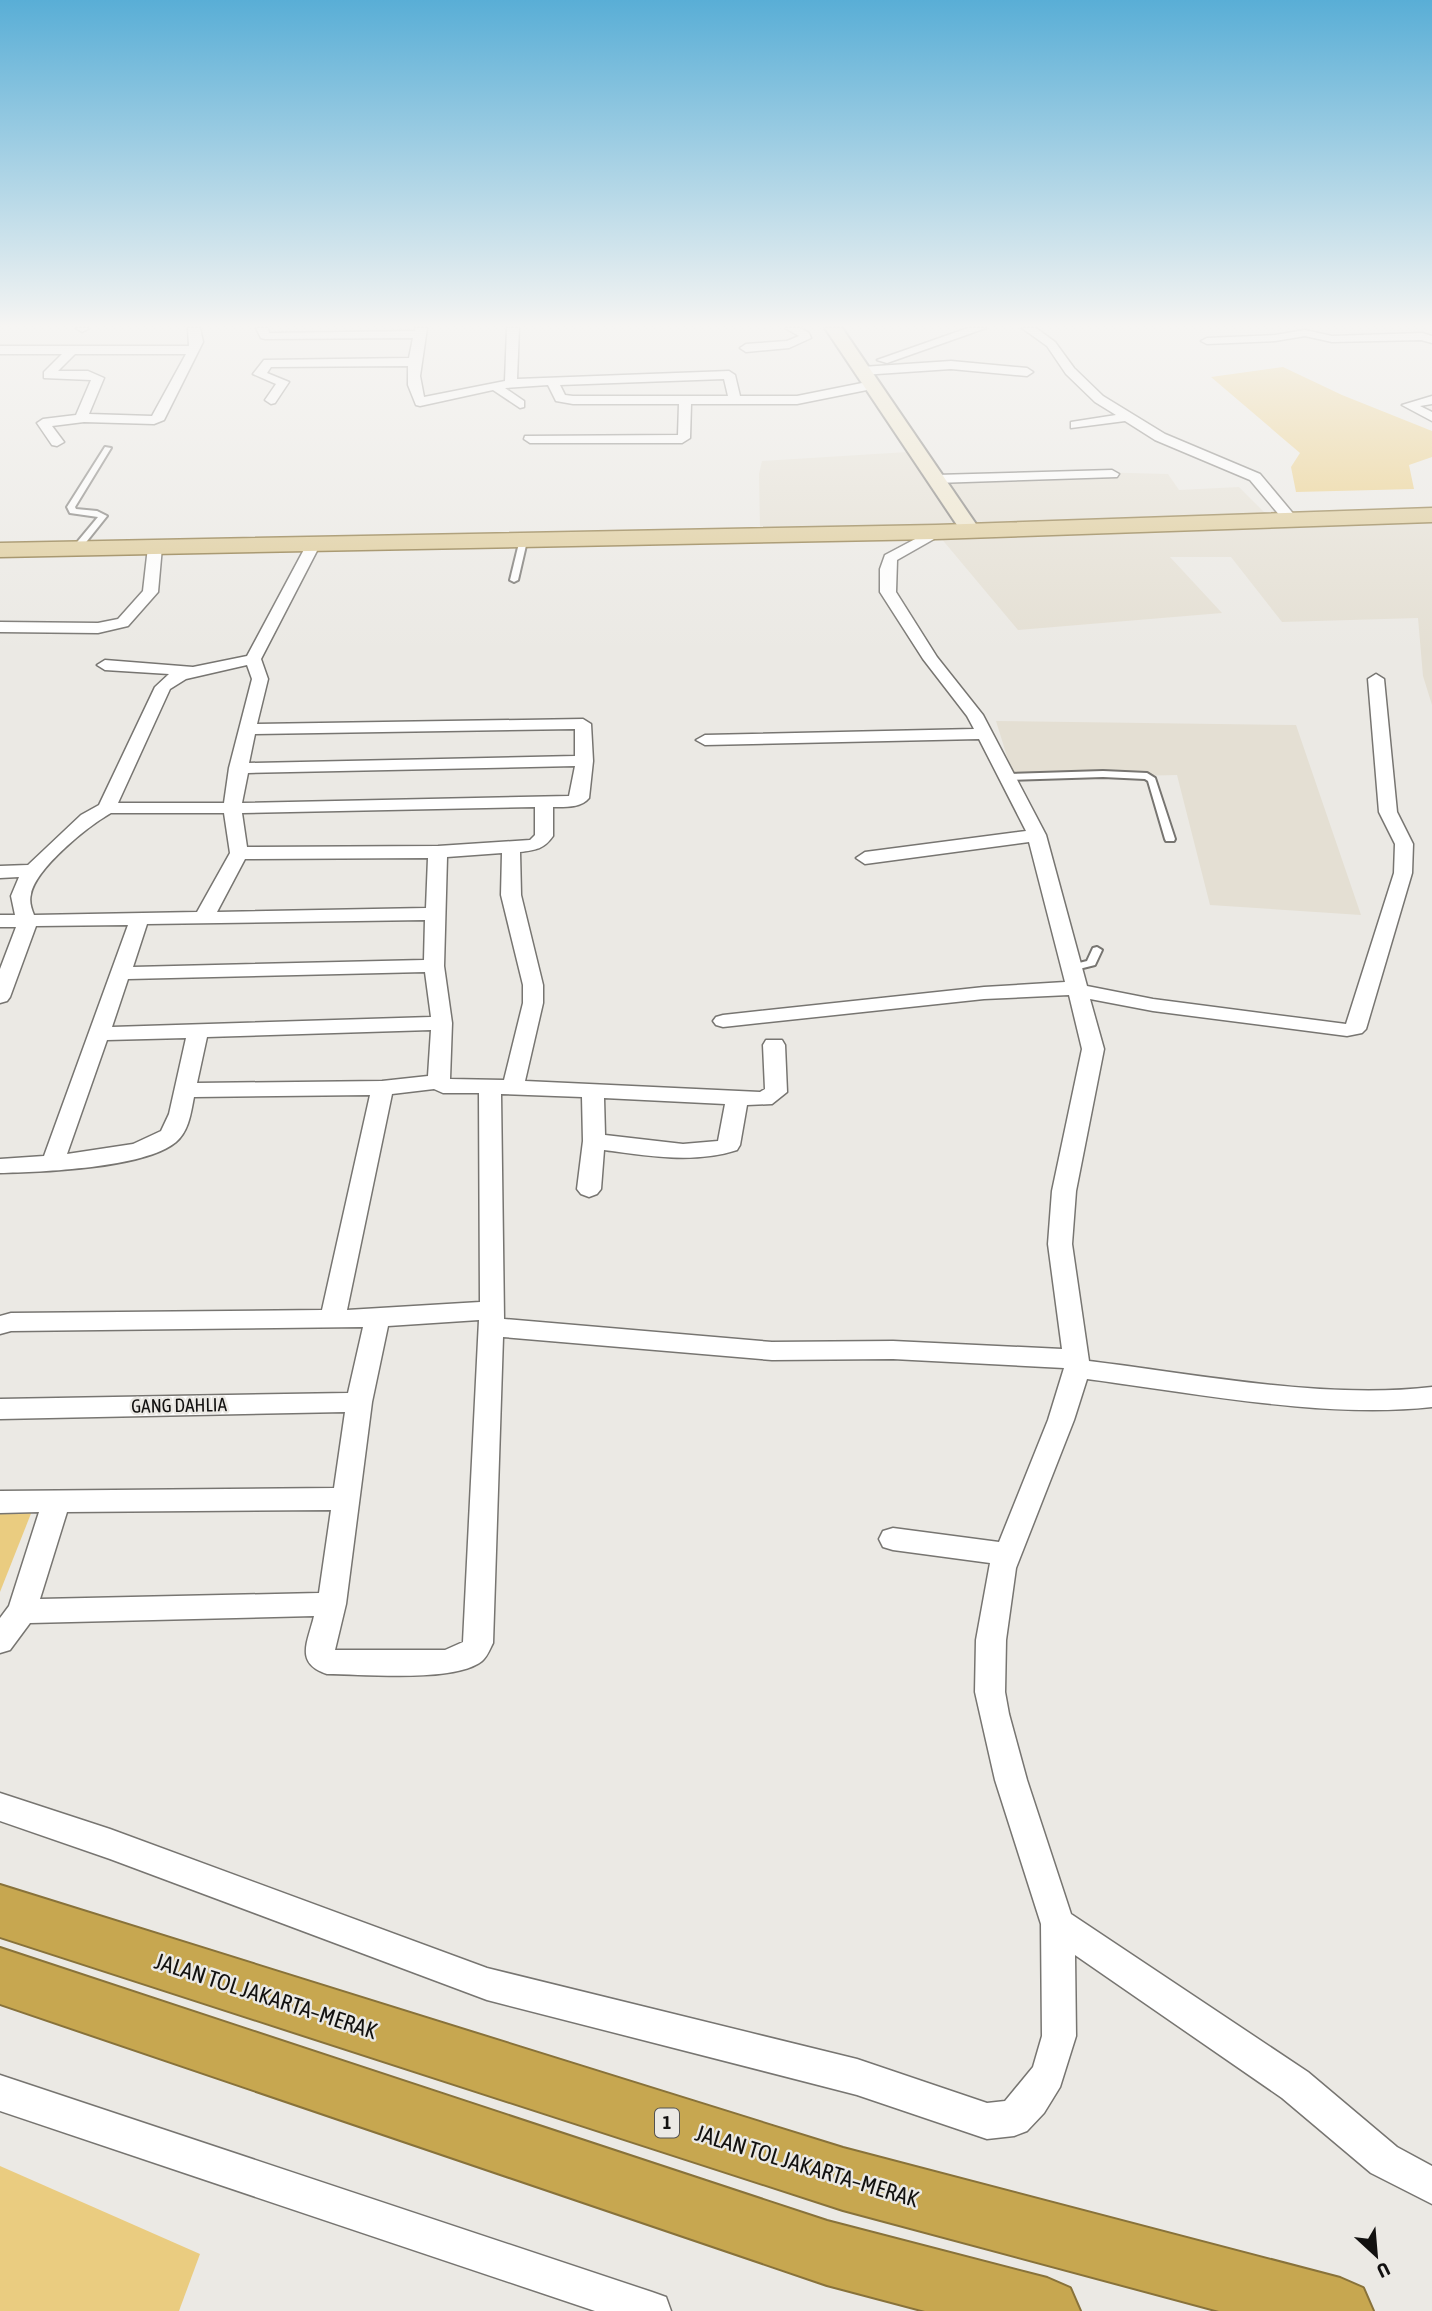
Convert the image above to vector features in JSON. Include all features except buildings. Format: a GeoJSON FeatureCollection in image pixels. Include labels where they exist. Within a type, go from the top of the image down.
{"type":"FeatureCollection","features":[{"type":"Feature","properties":{"kind":"highway","name":"JALAN TOL JAKARTA–MERAK"},"geometry":{"type":"LineString","coordinates":[[0,1911],[843,2179],[1340,2311]]}},
{"type":"Feature","properties":{"kind":"highway"},"geometry":{"type":"LineString","coordinates":[[0,1976],[827,2253],[1047,2311]]}},
{"type":"Feature","properties":{"kind":"main road"},"geometry":{"type":"LineString","coordinates":[[0,550],[951,531],[1432,514]]}},
{"type":"Feature","properties":{"kind":"street"},"geometry":{"type":"LineString","coordinates":[[52,436],[57,443]]}},
{"type":"Feature","properties":{"kind":"street"},"geometry":{"type":"LineString","coordinates":[[530,439],[682,439],[684,436]]}},
{"type":"Feature","properties":{"kind":"street"},"geometry":{"type":"LineString","coordinates":[[0,1807],[110,1844],[487,1984],[857,2077],[987,2121],[1014,2118],[1031,2100],[1048,2075],[1059,2036],[1058,1924],[1011,1780],[990,1692],[992,1640],[1002,1568],[1061,1420],[1076,1364],[1060,1244],[1070,1157],[1093,1049],[1048,866],[1037,835],[975,715],[931,659],[888,592],[887,569],[890,558],[951,531],[936,479],[907,436]]}},
{"type":"Feature","properties":{"kind":"street"},"geometry":{"type":"LineString","coordinates":[[1158,436],[1255,477],[1291,520]]}},
{"type":"Feature","properties":{"kind":"street"},"geometry":{"type":"LineString","coordinates":[[568,457],[575,439]]}},
{"type":"Feature","properties":{"kind":"street"},"geometry":{"type":"LineString","coordinates":[[936,479],[1112,474]]}},
{"type":"Feature","properties":{"kind":"street"},"geometry":{"type":"LineString","coordinates":[[205,916],[239,853],[232,809],[238,768],[260,679],[253,659],[313,545]]}},
{"type":"Feature","properties":{"kind":"street"},"geometry":{"type":"LineString","coordinates":[[0,627],[98,628],[123,623],[150,592],[155,547]]}},
{"type":"Feature","properties":{"kind":"street"},"geometry":{"type":"LineString","coordinates":[[107,808],[163,687],[172,679],[253,659]]}},
{"type":"Feature","properties":{"kind":"street"},"geometry":{"type":"LineString","coordinates":[[105,666],[195,672]]}},
{"type":"Feature","properties":{"kind":"street"},"geometry":{"type":"LineString","coordinates":[[723,1021],[984,993],[1075,979],[1153,1005],[1355,1029],[1404,873],[1404,844],[1388,812],[1376,679]]}},
{"type":"Feature","properties":{"kind":"street"},"geometry":{"type":"LineString","coordinates":[[28,920],[20,909],[18,897],[33,871],[87,819],[107,808],[232,809],[544,802],[580,798],[585,727],[575,723],[247,729]]}},
{"type":"Feature","properties":{"kind":"street"},"geometry":{"type":"LineString","coordinates":[[705,740],[983,734]]}},
{"type":"Feature","properties":{"kind":"street"},"geometry":{"type":"LineString","coordinates":[[238,768],[584,761]]}},
{"type":"Feature","properties":{"kind":"street"},"geometry":{"type":"LineString","coordinates":[[239,853],[438,852],[528,847],[540,842],[544,836],[544,802]]}},
{"type":"Feature","properties":{"kind":"street"},"geometry":{"type":"LineString","coordinates":[[865,858],[1037,835]]}},
{"type":"Feature","properties":{"kind":"street"},"geometry":{"type":"LineString","coordinates":[[377,1318],[359,1402],[332,1604],[320,1651],[323,1661],[457,1660],[474,1651],[478,1643],[501,1087],[533,1003],[533,985],[511,895],[511,848]]}},
{"type":"Feature","properties":{"kind":"street"},"geometry":{"type":"LineString","coordinates":[[438,852],[433,965],[442,1023],[439,1082]]}},
{"type":"Feature","properties":{"kind":"street"},"geometry":{"type":"LineString","coordinates":[[0,872],[33,871]]}},
{"type":"Feature","properties":{"kind":"street"},"geometry":{"type":"LineString","coordinates":[[0,921],[435,914]]}},
{"type":"Feature","properties":{"kind":"street"},"geometry":{"type":"LineString","coordinates":[[53,1162],[140,918]]}},
{"type":"Feature","properties":{"kind":"street"},"geometry":{"type":"LineString","coordinates":[[0,997],[28,920]]}},
{"type":"Feature","properties":{"kind":"street"},"geometry":{"type":"LineString","coordinates":[[119,973],[433,965]]}},
{"type":"Feature","properties":{"kind":"street"},"geometry":{"type":"LineString","coordinates":[[100,1034],[442,1023]]}},
{"type":"Feature","properties":{"kind":"street"},"geometry":{"type":"LineString","coordinates":[[0,1166],[135,1151],[156,1145],[168,1137],[176,1127],[198,1031]]}},
{"type":"Feature","properties":{"kind":"street"},"geometry":{"type":"LineString","coordinates":[[185,1090],[382,1088],[439,1082],[443,1086],[764,1098],[776,1092],[774,1045]]}},
{"type":"Feature","properties":{"kind":"street"},"geometry":{"type":"LineString","coordinates":[[333,1316],[382,1088]]}},
{"type":"Feature","properties":{"kind":"street"},"geometry":{"type":"LineString","coordinates":[[589,1189],[594,1141],[593,1092]]}},
{"type":"Feature","properties":{"kind":"street"},"geometry":{"type":"LineString","coordinates":[[594,1141],[651,1148],[723,1148],[729,1145],[737,1098]]}},
{"type":"Feature","properties":{"kind":"street"},"geometry":{"type":"LineString","coordinates":[[0,1325],[11,1322],[333,1316],[491,1319],[772,1351],[893,1350],[1076,1364],[1273,1394],[1389,1402],[1432,1397]]}},
{"type":"Feature","properties":{"kind":"street","name":"GANG DAHLIA"},"geometry":{"type":"LineString","coordinates":[[0,1409],[359,1402]]}},
{"type":"Feature","properties":{"kind":"street"},"geometry":{"type":"LineString","coordinates":[[0,1502],[347,1499]]}},
{"type":"Feature","properties":{"kind":"street"},"geometry":{"type":"LineString","coordinates":[[0,1642],[22,1611],[56,1503]]}},
{"type":"Feature","properties":{"kind":"street"},"geometry":{"type":"LineString","coordinates":[[893,1539],[1008,1554]]}},
{"type":"Feature","properties":{"kind":"street"},"geometry":{"type":"LineString","coordinates":[[22,1611],[332,1604]]}},
{"type":"Feature","properties":{"kind":"street"},"geometry":{"type":"LineString","coordinates":[[1058,1924],[1296,2085],[1384,2160],[1432,2186]]}},
{"type":"Feature","properties":{"kind":"street"},"geometry":{"type":"LineString","coordinates":[[0,2093],[652,2311]]}},
{"type":"Feature","properties":{"kind":"lane"},"geometry":{"type":"LineString","coordinates":[[76,549],[103,516],[73,511],[71,507],[107,447]]}},
{"type":"Feature","properties":{"kind":"lane"},"geometry":{"type":"LineString","coordinates":[[514,580],[523,541]]}},
{"type":"Feature","properties":{"kind":"lane"},"geometry":{"type":"LineString","coordinates":[[1007,777],[1103,774],[1147,776],[1152,780],[1170,839]]}},
{"type":"Feature","properties":{"kind":"lane"},"geometry":{"type":"LineString","coordinates":[[1075,979],[1091,963],[1097,950]]}},
{"type":"Feature","properties":{"kind":"shaded area"},"geometry":{"type":"Polygon","coordinates":[[[1280,436],[1432,436],[1432,457],[1409,465],[1414,489],[1296,492],[1291,467],[1300,453],[1280,436]]]}},
{"type":"Feature","properties":{"kind":"shaded area"},"geometry":{"type":"Polygon","coordinates":[[[924,451],[946,480],[1092,472],[1168,474],[1179,490],[1239,487],[1280,528],[1432,522],[1432,705],[1423,676],[1418,618],[1282,622],[1231,557],[1170,557],[1222,613],[1018,630],[935,531],[760,531],[759,474],[762,461],[924,451]]]}},
{"type":"Feature","properties":{"kind":"shaded area"},"geometry":{"type":"Polygon","coordinates":[[[996,721],[1296,725],[1361,915],[1210,905],[1177,775],[1014,779],[996,721]]]}},
{"type":"Feature","properties":{"kind":"shaded area"},"geometry":{"type":"Polygon","coordinates":[[[32,1511],[0,1592],[0,1512],[32,1511]]]}},
{"type":"Feature","properties":{"kind":"shaded area"},"geometry":{"type":"Polygon","coordinates":[[[0,2166],[200,2254],[179,2311],[0,2311],[0,2166]]]}}]}
